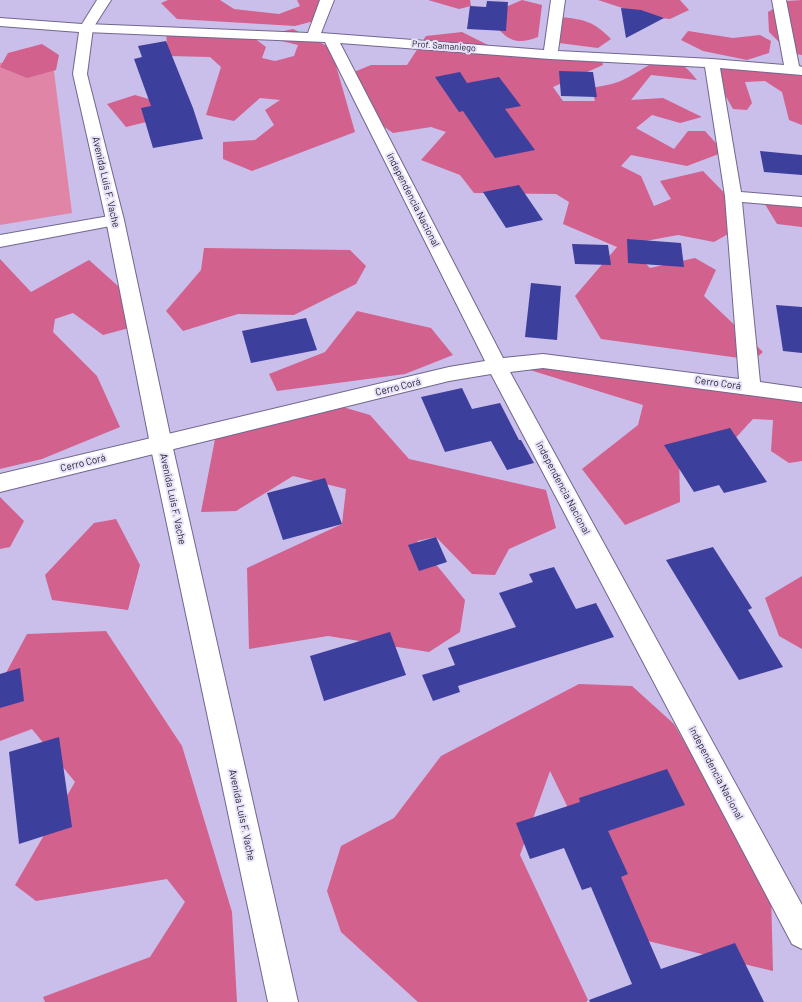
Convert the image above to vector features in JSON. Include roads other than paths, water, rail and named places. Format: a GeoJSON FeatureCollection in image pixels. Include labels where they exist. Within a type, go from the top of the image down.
{"type":"FeatureCollection","features":[{"type":"Feature","properties":{"kind":"street","name":"Avenida Luis F. Vache"},"geometry":{"type":"LineString","coordinates":[[104,0],[86,28],[80,74],[115,220],[161,444],[282,1002]]}},
{"type":"Feature","properties":{"kind":"street"},"geometry":{"type":"LineString","coordinates":[[321,37],[327,0]]}},
{"type":"Feature","properties":{"kind":"street"},"geometry":{"type":"LineString","coordinates":[[550,55],[558,0]]}},
{"type":"Feature","properties":{"kind":"street"},"geometry":{"type":"LineString","coordinates":[[779,0],[797,70]]}},
{"type":"Feature","properties":{"kind":"street","name":"Prof. Samaniego"},"geometry":{"type":"LineString","coordinates":[[0,22],[86,28],[321,37],[550,55],[797,70]]}},
{"type":"Feature","properties":{"kind":"street","name":"independencia Nacional"},"geometry":{"type":"LineString","coordinates":[[321,37],[802,934]]}},
{"type":"Feature","properties":{"kind":"street"},"geometry":{"type":"LineString","coordinates":[[712,64],[733,196],[750,387]]}},
{"type":"Feature","properties":{"kind":"street"},"geometry":{"type":"LineString","coordinates":[[733,196],[802,202]]}},
{"type":"Feature","properties":{"kind":"street"},"geometry":{"type":"LineString","coordinates":[[0,241],[115,220]]}},
{"type":"Feature","properties":{"kind":"street","name":"Cerro Corá"},"geometry":{"type":"LineString","coordinates":[[0,483],[449,374],[497,366],[544,361],[802,395]]}}]}
